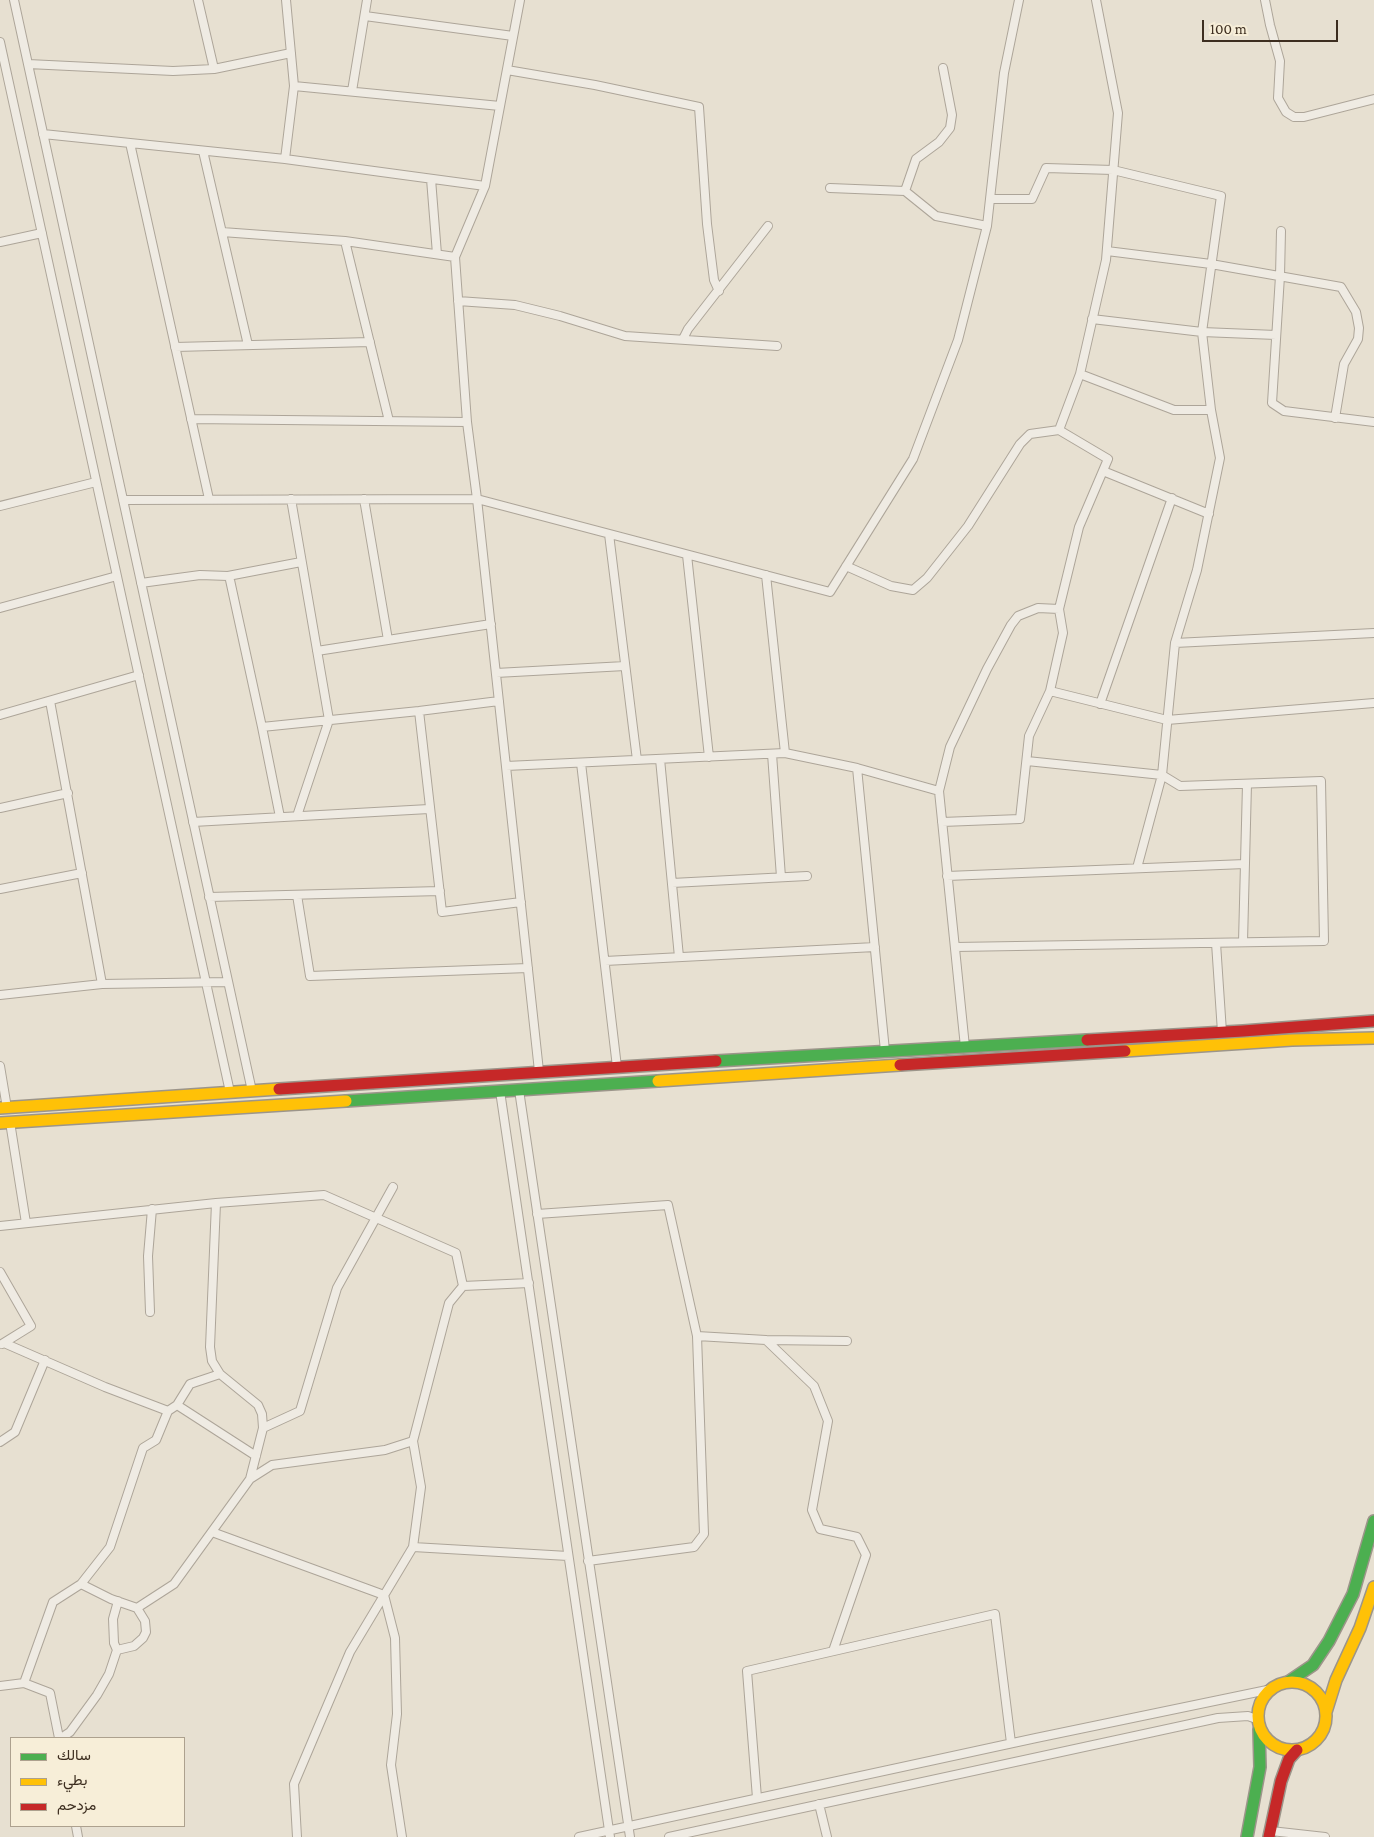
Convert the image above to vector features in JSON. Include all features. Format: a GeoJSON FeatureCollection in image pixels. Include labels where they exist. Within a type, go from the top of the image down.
{"type":"FeatureCollection","features":[{"type":"Feature","properties":{"kind":"main road"},"geometry":{"type":"LineString","coordinates":[[3,1108],[539,1071],[1222,1032],[1374,1021]]}},
{"type":"Feature","properties":{"kind":"main road"},"geometry":{"type":"LineString","coordinates":[[5,1123],[1292,1040],[1374,1038]]}},
{"type":"Feature","properties":{"kind":"main road"},"geometry":{"type":"LineString","coordinates":[[1247,1837],[1260,1767],[1258,1720],[1261,1703],[1272,1689],[1288,1682],[1313,1665],[1329,1641],[1353,1594],[1374,1521]]}},
{"type":"Feature","properties":{"kind":"main road"},"geometry":{"type":"LineString","coordinates":[[1258,1720],[1262,1730],[1272,1743],[1286,1750],[1297,1750],[1307,1747],[1316,1741],[1326,1723],[1326,1712],[1336,1680],[1360,1628],[1374,1587]]}},
{"type":"Feature","properties":{"kind":"main road"},"geometry":{"type":"LineString","coordinates":[[1288,1682],[1299,1682],[1309,1686],[1320,1697],[1326,1712]]}},
{"type":"Feature","properties":{"kind":"main road"},"geometry":{"type":"LineString","coordinates":[[1270,1834],[1281,1781],[1289,1758],[1297,1750]]}},
{"type":"Feature","properties":{"kind":"street"},"geometry":{"type":"LineString","coordinates":[[14,0],[252,1091]]}},
{"type":"Feature","properties":{"kind":"street"},"geometry":{"type":"LineString","coordinates":[[198,0],[214,69]]}},
{"type":"Feature","properties":{"kind":"street"},"geometry":{"type":"LineString","coordinates":[[286,0],[294,86],[286,159]]}},
{"type":"Feature","properties":{"kind":"street"},"geometry":{"type":"LineString","coordinates":[[352,91],[367,0]]}},
{"type":"Feature","properties":{"kind":"street"},"geometry":{"type":"LineString","coordinates":[[520,0],[484,186],[455,257],[467,422],[491,624],[539,1071]]}},
{"type":"Feature","properties":{"kind":"street"},"geometry":{"type":"LineString","coordinates":[[123,500],[477,499],[830,592],[913,459],[958,340],[987,226],[1004,73],[1019,0]]}},
{"type":"Feature","properties":{"kind":"street"},"geometry":{"type":"LineString","coordinates":[[1059,430],[1080,374],[1106,252],[1118,114],[1096,0]]}},
{"type":"Feature","properties":{"kind":"street"},"geometry":{"type":"LineString","coordinates":[[1266,0],[1270,25],[1280,61],[1278,98],[1286,112],[1294,117],[1304,117],[1374,99]]}},
{"type":"Feature","properties":{"kind":"street"},"geometry":{"type":"LineString","coordinates":[[365,16],[513,36]]}},
{"type":"Feature","properties":{"kind":"street"},"geometry":{"type":"LineString","coordinates":[[0,42],[230,1092]]}},
{"type":"Feature","properties":{"kind":"street"},"geometry":{"type":"LineString","coordinates":[[28,64],[173,71],[214,69],[291,53]]}},
{"type":"Feature","properties":{"kind":"street"},"geometry":{"type":"LineString","coordinates":[[905,191],[916,159],[939,142],[950,128],[952,115],[943,68]]}},
{"type":"Feature","properties":{"kind":"street"},"geometry":{"type":"LineString","coordinates":[[507,70],[595,85],[699,107],[707,224],[714,280],[719,291]]}},
{"type":"Feature","properties":{"kind":"street"},"geometry":{"type":"LineString","coordinates":[[294,86],[500,106]]}},
{"type":"Feature","properties":{"kind":"street"},"geometry":{"type":"LineString","coordinates":[[43,134],[286,159],[484,186]]}},
{"type":"Feature","properties":{"kind":"street"},"geometry":{"type":"LineString","coordinates":[[130,143],[209,499]]}},
{"type":"Feature","properties":{"kind":"street"},"geometry":{"type":"LineString","coordinates":[[203,151],[248,345]]}},
{"type":"Feature","properties":{"kind":"street"},"geometry":{"type":"LineString","coordinates":[[990,199],[1032,200],[1046,168],[1113,170],[1220,196],[1202,332],[1210,410],[1220,458],[1196,570],[1175,643],[1162,775],[1137,868]]}},
{"type":"Feature","properties":{"kind":"street"},"geometry":{"type":"LineString","coordinates":[[432,179],[437,254]]}},
{"type":"Feature","properties":{"kind":"street"},"geometry":{"type":"LineString","coordinates":[[830,188],[905,191],[936,216],[987,226]]}},
{"type":"Feature","properties":{"kind":"street"},"geometry":{"type":"LineString","coordinates":[[683,339],[688,329],[768,226]]}},
{"type":"Feature","properties":{"kind":"street"},"geometry":{"type":"LineString","coordinates":[[1281,231],[1272,403],[1284,411],[1374,422]]}},
{"type":"Feature","properties":{"kind":"street"},"geometry":{"type":"LineString","coordinates":[[222,232],[345,241],[455,257]]}},
{"type":"Feature","properties":{"kind":"street"},"geometry":{"type":"LineString","coordinates":[[0,242],[42,233]]}},
{"type":"Feature","properties":{"kind":"street"},"geometry":{"type":"LineString","coordinates":[[345,241],[389,421]]}},
{"type":"Feature","properties":{"kind":"street"},"geometry":{"type":"LineString","coordinates":[[1106,252],[1211,264],[1341,287],[1356,312],[1359,328],[1358,339],[1344,364],[1335,418]]}},
{"type":"Feature","properties":{"kind":"street"},"geometry":{"type":"LineString","coordinates":[[458,301],[515,305],[560,316],[626,336],[777,346]]}},
{"type":"Feature","properties":{"kind":"street"},"geometry":{"type":"LineString","coordinates":[[1092,319],[1202,332],[1276,336]]}},
{"type":"Feature","properties":{"kind":"street"},"geometry":{"type":"LineString","coordinates":[[175,346],[370,342]]}},
{"type":"Feature","properties":{"kind":"street"},"geometry":{"type":"LineString","coordinates":[[1080,374],[1174,410],[1210,410]]}},
{"type":"Feature","properties":{"kind":"street"},"geometry":{"type":"LineString","coordinates":[[191,419],[467,422]]}},
{"type":"Feature","properties":{"kind":"street"},"geometry":{"type":"LineString","coordinates":[[846,566],[891,586],[913,590],[927,578],[968,526],[1020,444],[1030,434],[1059,430],[1108,459],[1079,527],[1059,610],[1063,633],[1050,691],[1029,736],[1020,819],[942,822]]}},
{"type":"Feature","properties":{"kind":"street"},"geometry":{"type":"LineString","coordinates":[[1103,470],[1208,514]]}},
{"type":"Feature","properties":{"kind":"street"},"geometry":{"type":"LineString","coordinates":[[0,506],[96,482]]}},
{"type":"Feature","properties":{"kind":"street"},"geometry":{"type":"LineString","coordinates":[[1100,704],[1172,498]]}},
{"type":"Feature","properties":{"kind":"street"},"geometry":{"type":"LineString","coordinates":[[291,499],[329,720],[297,816]]}},
{"type":"Feature","properties":{"kind":"street"},"geometry":{"type":"LineString","coordinates":[[364,499],[388,640]]}},
{"type":"Feature","properties":{"kind":"street"},"geometry":{"type":"LineString","coordinates":[[610,534],[637,760]]}},
{"type":"Feature","properties":{"kind":"street"},"geometry":{"type":"LineString","coordinates":[[687,555],[709,757]]}},
{"type":"Feature","properties":{"kind":"street"},"geometry":{"type":"LineString","coordinates":[[141,583],[200,575],[228,576],[302,562]]}},
{"type":"Feature","properties":{"kind":"street"},"geometry":{"type":"LineString","coordinates":[[0,608],[117,576]]}},
{"type":"Feature","properties":{"kind":"street"},"geometry":{"type":"LineString","coordinates":[[766,576],[785,754]]}},
{"type":"Feature","properties":{"kind":"street"},"geometry":{"type":"LineString","coordinates":[[230,580],[280,817]]}},
{"type":"Feature","properties":{"kind":"street"},"geometry":{"type":"LineString","coordinates":[[965,1047],[938,791],[950,748],[987,669],[1011,625],[1018,616],[1038,608],[1059,610]]}},
{"type":"Feature","properties":{"kind":"street"},"geometry":{"type":"LineString","coordinates":[[317,651],[491,624]]}},
{"type":"Feature","properties":{"kind":"street"},"geometry":{"type":"LineString","coordinates":[[1175,643],[1374,634]]}},
{"type":"Feature","properties":{"kind":"street"},"geometry":{"type":"LineString","coordinates":[[496,673],[625,666]]}},
{"type":"Feature","properties":{"kind":"street"},"geometry":{"type":"LineString","coordinates":[[0,715],[138,675]]}},
{"type":"Feature","properties":{"kind":"street"},"geometry":{"type":"LineString","coordinates":[[1050,691],[1167,720],[1374,703]]}},
{"type":"Feature","properties":{"kind":"street"},"geometry":{"type":"LineString","coordinates":[[50,701],[102,984]]}},
{"type":"Feature","properties":{"kind":"street"},"geometry":{"type":"LineString","coordinates":[[262,727],[499,701]]}},
{"type":"Feature","properties":{"kind":"street"},"geometry":{"type":"LineString","coordinates":[[419,711],[442,912],[521,902]]}},
{"type":"Feature","properties":{"kind":"street"},"geometry":{"type":"LineString","coordinates":[[772,754],[781,877]]}},
{"type":"Feature","properties":{"kind":"street"},"geometry":{"type":"LineString","coordinates":[[506,766],[785,754],[857,768],[938,791]]}},
{"type":"Feature","properties":{"kind":"street"},"geometry":{"type":"LineString","coordinates":[[660,759],[679,957]]}},
{"type":"Feature","properties":{"kind":"street"},"geometry":{"type":"LineString","coordinates":[[955,948],[1324,941],[1322,781],[1180,786],[1162,775],[1027,761]]}},
{"type":"Feature","properties":{"kind":"street"},"geometry":{"type":"LineString","coordinates":[[581,763],[617,1067]]}},
{"type":"Feature","properties":{"kind":"street"},"geometry":{"type":"LineString","coordinates":[[857,768],[885,1051]]}},
{"type":"Feature","properties":{"kind":"street"},"geometry":{"type":"LineString","coordinates":[[1243,942],[1247,784]]}},
{"type":"Feature","properties":{"kind":"street"},"geometry":{"type":"LineString","coordinates":[[0,808],[68,793]]}},
{"type":"Feature","properties":{"kind":"street"},"geometry":{"type":"LineString","coordinates":[[193,822],[429,809]]}},
{"type":"Feature","properties":{"kind":"street"},"geometry":{"type":"LineString","coordinates":[[947,876],[1245,864]]}},
{"type":"Feature","properties":{"kind":"street"},"geometry":{"type":"LineString","coordinates":[[0,889],[82,873]]}},
{"type":"Feature","properties":{"kind":"street"},"geometry":{"type":"LineString","coordinates":[[672,883],[807,876]]}},
{"type":"Feature","properties":{"kind":"street"},"geometry":{"type":"LineString","coordinates":[[209,897],[440,891]]}},
{"type":"Feature","properties":{"kind":"street"},"geometry":{"type":"LineString","coordinates":[[297,895],[310,976],[528,968]]}},
{"type":"Feature","properties":{"kind":"street"},"geometry":{"type":"LineString","coordinates":[[1216,943],[1222,1032]]}},
{"type":"Feature","properties":{"kind":"street"},"geometry":{"type":"LineString","coordinates":[[605,961],[875,947]]}},
{"type":"Feature","properties":{"kind":"street"},"geometry":{"type":"LineString","coordinates":[[0,995],[102,984],[206,984],[228,982]]}},
{"type":"Feature","properties":{"kind":"street"},"geometry":{"type":"LineString","coordinates":[[0,1066],[3,1108]]}},
{"type":"Feature","properties":{"kind":"street"},"geometry":{"type":"LineString","coordinates":[[519,1090],[630,1837]]}},
{"type":"Feature","properties":{"kind":"street"},"geometry":{"type":"LineString","coordinates":[[500,1091],[609,1834]]}},
{"type":"Feature","properties":{"kind":"street"},"geometry":{"type":"LineString","coordinates":[[5,1123],[26,1223]]}},
{"type":"Feature","properties":{"kind":"street"},"geometry":{"type":"LineString","coordinates":[[263,1428],[300,1411],[337,1288],[393,1187]]}},
{"type":"Feature","properties":{"kind":"street"},"geometry":{"type":"LineString","coordinates":[[0,1226],[216,1202],[324,1195],[456,1253],[463,1286],[449,1304],[413,1441],[421,1486],[413,1546],[350,1652],[294,1784],[297,1837]]}},
{"type":"Feature","properties":{"kind":"street"},"geometry":{"type":"LineString","coordinates":[[137,1608],[174,1584],[250,1479],[263,1428],[262,1414],[258,1405],[220,1374],[212,1361],[210,1347],[216,1202]]}},
{"type":"Feature","properties":{"kind":"street"},"geometry":{"type":"LineString","coordinates":[[537,1214],[668,1205],[697,1336],[704,1534],[694,1547],[588,1562]]}},
{"type":"Feature","properties":{"kind":"street"},"geometry":{"type":"LineString","coordinates":[[150,1312],[148,1256],[152,1209]]}},
{"type":"Feature","properties":{"kind":"street"},"geometry":{"type":"LineString","coordinates":[[0,1272],[31,1326],[2,1344]]}},
{"type":"Feature","properties":{"kind":"street"},"geometry":{"type":"LineString","coordinates":[[463,1286],[528,1284]]}},
{"type":"Feature","properties":{"kind":"street"},"geometry":{"type":"LineString","coordinates":[[697,1336],[766,1340],[847,1341]]}},
{"type":"Feature","properties":{"kind":"street"},"geometry":{"type":"LineString","coordinates":[[766,1340],[814,1386],[828,1421],[812,1510],[820,1529],[857,1537],[866,1555],[833,1651]]}},
{"type":"Feature","properties":{"kind":"street"},"geometry":{"type":"LineString","coordinates":[[2,1344],[168,1411]]}},
{"type":"Feature","properties":{"kind":"street"},"geometry":{"type":"LineString","coordinates":[[0,1442],[15,1432],[45,1360]]}},
{"type":"Feature","properties":{"kind":"street"},"geometry":{"type":"LineString","coordinates":[[24,1683],[52,1602],[81,1584],[110,1547],[143,1448],[156,1440],[168,1411],[177,1405],[190,1384],[220,1374]]}},
{"type":"Feature","properties":{"kind":"street"},"geometry":{"type":"LineString","coordinates":[[177,1405],[256,1456]]}},
{"type":"Feature","properties":{"kind":"street"},"geometry":{"type":"LineString","coordinates":[[250,1479],[272,1465],[385,1450],[413,1441]]}},
{"type":"Feature","properties":{"kind":"street"},"geometry":{"type":"LineString","coordinates":[[212,1532],[384,1596]]}},
{"type":"Feature","properties":{"kind":"street"},"geometry":{"type":"LineString","coordinates":[[413,1546],[568,1556]]}},
{"type":"Feature","properties":{"kind":"street"},"geometry":{"type":"LineString","coordinates":[[81,1584],[118,1602],[137,1608],[145,1621],[146,1632],[143,1638],[134,1646],[117,1650]]}},
{"type":"Feature","properties":{"kind":"street"},"geometry":{"type":"LineString","coordinates":[[384,1596],[395,1638],[397,1714],[391,1765],[402,1837]]}},
{"type":"Feature","properties":{"kind":"street"},"geometry":{"type":"LineString","coordinates":[[62,1737],[70,1732],[97,1695],[109,1674],[117,1650],[114,1643],[113,1619],[118,1602]]}},
{"type":"Feature","properties":{"kind":"street"},"geometry":{"type":"LineString","coordinates":[[757,1798],[746,1671],[995,1614],[1010,1743]]}},
{"type":"Feature","properties":{"kind":"street"},"geometry":{"type":"LineString","coordinates":[[0,1686],[24,1683],[50,1693],[60,1737]]}},
{"type":"Feature","properties":{"kind":"street"},"geometry":{"type":"LineString","coordinates":[[578,1837],[609,1834],[627,1826],[1010,1743],[1272,1689]]}},
{"type":"Feature","properties":{"kind":"street"},"geometry":{"type":"LineString","coordinates":[[669,1837],[1218,1718],[1248,1716],[1258,1720]]}},
{"type":"Feature","properties":{"kind":"street"},"geometry":{"type":"LineString","coordinates":[[818,1804],[827,1837]]}},
{"type":"Feature","properties":{"kind":"street"},"geometry":{"type":"LineString","coordinates":[[1270,1834],[1324,1837]]}},
{"type":"Feature","properties":{"kind":"traffic: fast"},"geometry":{"type":"LineString","coordinates":[[716,1061],[1087,1040]]}},
{"type":"Feature","properties":{"kind":"traffic: fast"},"geometry":{"type":"LineString","coordinates":[[346,1101],[658,1081]]}},
{"type":"Feature","properties":{"kind":"traffic: fast"},"geometry":{"type":"LineString","coordinates":[[1288,1682],[1313,1665],[1329,1641],[1353,1594],[1374,1521]]}},
{"type":"Feature","properties":{"kind":"traffic: fast"},"geometry":{"type":"LineString","coordinates":[[1247,1837],[1260,1767],[1259,1729]]}},
{"type":"Feature","properties":{"kind":"traffic: slow"},"geometry":{"type":"LineString","coordinates":[[1125,1051],[1292,1040],[1374,1038]]}},
{"type":"Feature","properties":{"kind":"traffic: slow"},"geometry":{"type":"LineString","coordinates":[[658,1081],[900,1065]]}},
{"type":"Feature","properties":{"kind":"traffic: slow"},"geometry":{"type":"LineString","coordinates":[[0,1108],[279,1089]]}},
{"type":"Feature","properties":{"kind":"traffic: slow"},"geometry":{"type":"LineString","coordinates":[[0,1123],[346,1101]]}},
{"type":"Feature","properties":{"kind":"traffic: slow"},"geometry":{"type":"LineString","coordinates":[[1326,1712],[1336,1680],[1360,1628],[1374,1587]]}},
{"type":"Feature","properties":{"kind":"traffic: slow"},"geometry":{"type":"LineString","coordinates":[[1292,1682],[1305,1685],[1316,1692],[1323,1703],[1326,1716],[1323,1729],[1316,1740],[1305,1747],[1292,1750],[1279,1747],[1268,1740],[1261,1729],[1258,1716],[1261,1703],[1268,1692],[1279,1685],[1292,1682]]}},
{"type":"Feature","properties":{"kind":"traffic: jam"},"geometry":{"type":"LineString","coordinates":[[1087,1040],[1374,1021]]}},
{"type":"Feature","properties":{"kind":"traffic: jam"},"geometry":{"type":"LineString","coordinates":[[900,1065],[1125,1051]]}},
{"type":"Feature","properties":{"kind":"traffic: jam"},"geometry":{"type":"LineString","coordinates":[[279,1089],[716,1061]]}},
{"type":"Feature","properties":{"kind":"traffic: jam"},"geometry":{"type":"LineString","coordinates":[[1269,1837],[1281,1781],[1289,1759],[1297,1750]]}}]}
